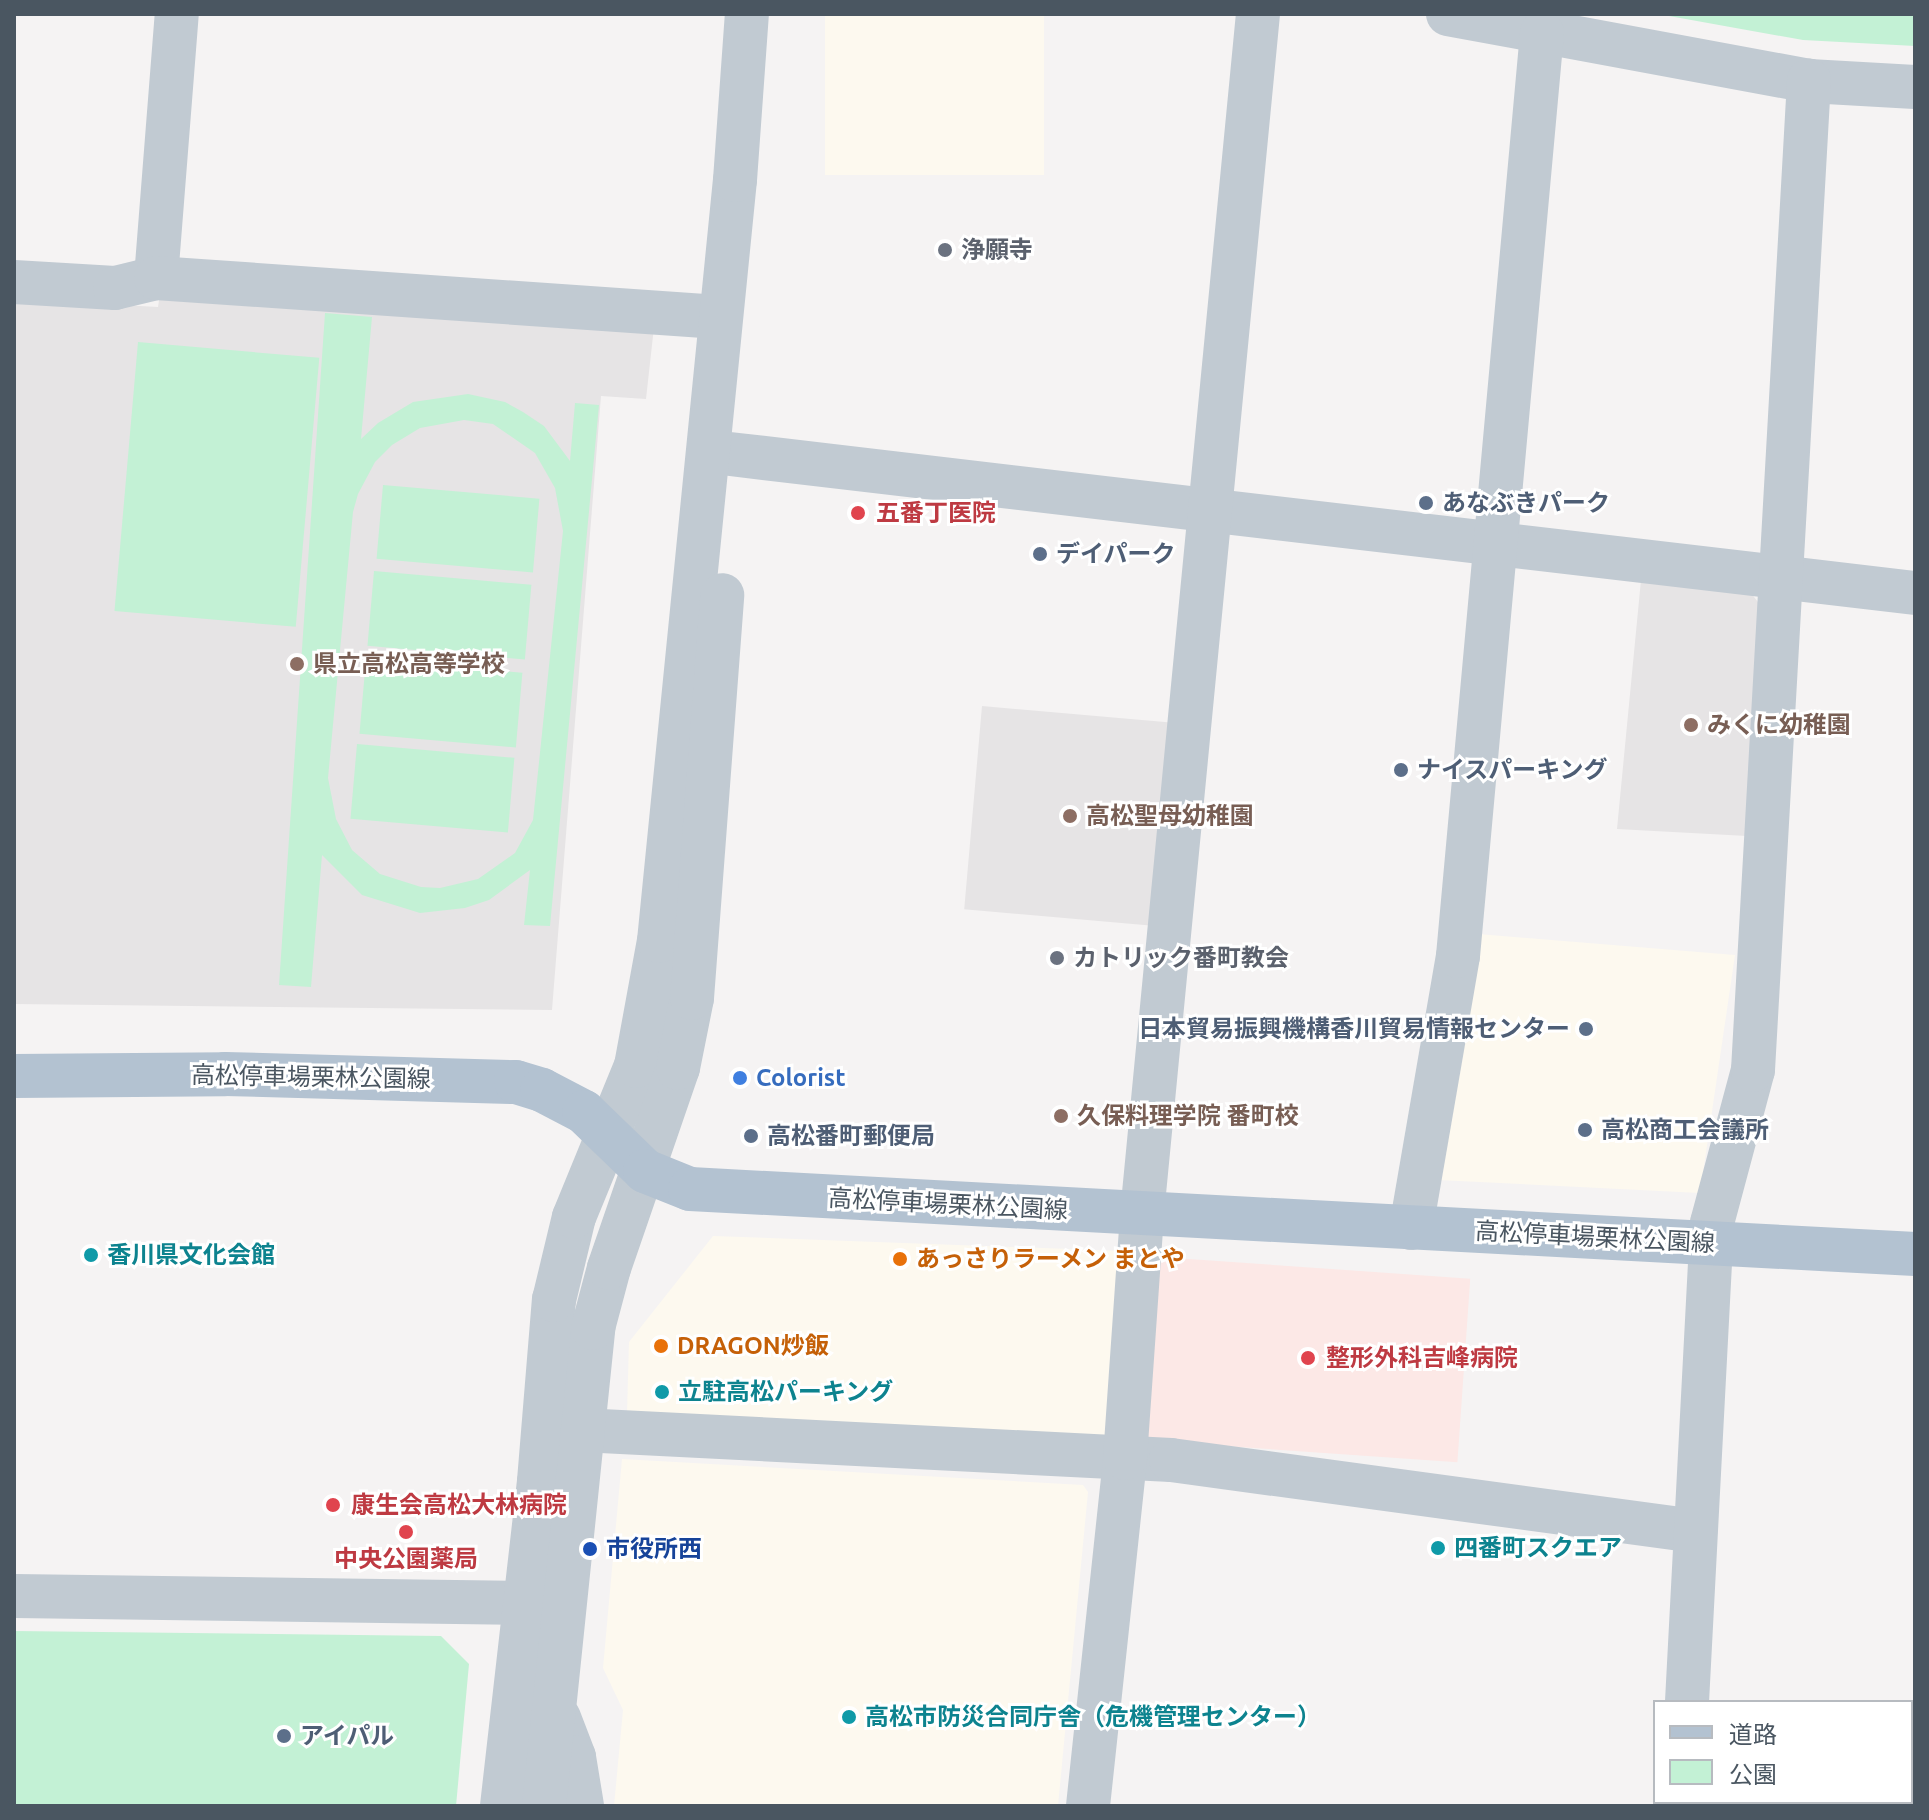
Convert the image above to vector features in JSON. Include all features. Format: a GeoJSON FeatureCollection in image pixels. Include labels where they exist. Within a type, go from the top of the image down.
{"type":"FeatureCollection","features":[{"type":"Feature","properties":{"kind":"main road","name":"高松停車場栗林公園線"},"geometry":{"type":"LineString","coordinates":[[14,1076],[225,1074],[516,1082],[542,1090],[584,1112],[645,1171],[690,1189],[1915,1254]]}},
{"type":"Feature","properties":{"kind":"street"},"geometry":{"type":"LineString","coordinates":[[156,278],[177,14]]}},
{"type":"Feature","properties":{"kind":"street"},"geometry":{"type":"LineString","coordinates":[[502,1806],[554,1300],[574,1217],[636,1066],[659,941],[735,180],[747,14]]}},
{"type":"Feature","properties":{"kind":"street"},"geometry":{"type":"LineString","coordinates":[[544,1806],[593,1328],[609,1268],[678,1068],[692,998],[720,643],[730,454],[778,14]]}},
{"type":"Feature","properties":{"kind":"street"},"geometry":{"type":"LineString","coordinates":[[1088,1806],[1125,1458],[1142,1214],[1258,14]]}},
{"type":"Feature","properties":{"kind":"street"},"geometry":{"type":"LineString","coordinates":[[1448,14],[1809,81],[1915,87]]}},
{"type":"Feature","properties":{"kind":"street"},"geometry":{"type":"LineString","coordinates":[[1411,1228],[1458,956],[1542,33]]}},
{"type":"Feature","properties":{"kind":"street"},"geometry":{"type":"LineString","coordinates":[[1687,1700],[1710,1243],[1714,1206],[1753,1070],[1767,872],[1779,577],[1809,81]]}},
{"type":"Feature","properties":{"kind":"street"},"geometry":{"type":"LineString","coordinates":[[14,282],[115,288],[156,278],[719,317]]}},
{"type":"Feature","properties":{"kind":"street"},"geometry":{"type":"LineString","coordinates":[[730,454],[1211,513],[1915,593]]}},
{"type":"Feature","properties":{"kind":"street"},"geometry":{"type":"LineString","coordinates":[[581,1430],[1171,1460],[1695,1531]]}},
{"type":"Feature","properties":{"kind":"street"},"geometry":{"type":"LineString","coordinates":[[14,1596],[525,1603]]}},
{"type":"Feature","properties":{"kind":"street"},"geometry":{"type":"LineString","coordinates":[[554,1705],[574,1757],[582,1806]]}},
{"type":"Feature","properties":{"kind":"shaded area"},"geometry":{"type":"Polygon","coordinates":[[[825,14],[1044,14],[1044,175],[825,175],[825,14]]]}},
{"type":"Feature","properties":{"kind":"shaded area","name":"県立高松高等学校"},"geometry":{"type":"Polygon","coordinates":[[[160,294],[654,327],[646,399],[601,396],[552,1010],[14,1004],[14,299],[158,307],[160,294]]]}},
{"type":"Feature","properties":{"kind":"shaded area","name":"みくに幼稚園"},"geometry":{"type":"Polygon","coordinates":[[[1641,580],[1750,592],[1762,607],[1747,836],[1617,829],[1641,580]]]}},
{"type":"Feature","properties":{"kind":"shaded area","name":"高松聖母幼稚園"},"geometry":{"type":"Polygon","coordinates":[[[982,706],[1176,723],[1158,926],[964,909],[982,706]]]}},
{"type":"Feature","properties":{"kind":"shaded area"},"geometry":{"type":"Polygon","coordinates":[[[1478,934],[1735,955],[1700,1193],[1438,1180],[1478,934]]]}},
{"type":"Feature","properties":{"kind":"shaded area"},"geometry":{"type":"Polygon","coordinates":[[[713,1236],[1124,1251],[1113,1441],[627,1413],[629,1342],[713,1236]]]}},
{"type":"Feature","properties":{"kind":"shaded area","name":"整形外科吉峰病院"},"geometry":{"type":"Polygon","coordinates":[[[1160,1257],[1470,1279],[1457,1462],[1147,1441],[1160,1257]]]}},
{"type":"Feature","properties":{"kind":"shaded area"},"geometry":{"type":"Polygon","coordinates":[[[622,1459],[1083,1485],[1088,1492],[1058,1806],[614,1806],[623,1710],[603,1668],[622,1459]]]}},
{"type":"Feature","properties":{"kind":"green space"},"geometry":{"type":"Polygon","coordinates":[[[1658,14],[1915,14],[1915,46],[1803,40],[1658,14]]]}},
{"type":"Feature","properties":{"kind":"green space"},"geometry":{"type":"Polygon","coordinates":[[[325,313],[372,317],[361,439],[378,423],[413,402],[468,394],[505,402],[523,412],[544,426],[570,461],[575,403],[599,405],[550,926],[524,925],[530,870],[489,900],[465,908],[420,913],[362,895],[322,855],[311,987],[279,985],[325,313]],[[464,420],[420,428],[392,445],[375,462],[358,494],[353,512],[328,778],[336,819],[352,850],[380,874],[421,887],[440,888],[478,879],[515,853],[533,820],[563,531],[555,488],[535,453],[493,424],[464,420]]]}},
{"type":"Feature","properties":{"kind":"green space"},"geometry":{"type":"Polygon","coordinates":[[[138,342],[319,358],[296,627],[114,611],[138,342]]]}},
{"type":"Feature","properties":{"kind":"green space"},"geometry":{"type":"Polygon","coordinates":[[[383,485],[539,499],[533,572],[377,559],[383,485]]]}},
{"type":"Feature","properties":{"kind":"green space"},"geometry":{"type":"Polygon","coordinates":[[[374,571],[531,585],[525,659],[367,646],[374,571]]]}},
{"type":"Feature","properties":{"kind":"green space"},"geometry":{"type":"Polygon","coordinates":[[[366,659],[522,673],[516,747],[359,734],[366,659]]]}},
{"type":"Feature","properties":{"kind":"green space"},"geometry":{"type":"Polygon","coordinates":[[[357,744],[514,758],[508,832],[350,819],[357,744]]]}},
{"type":"Feature","properties":{"kind":"green space"},"geometry":{"type":"Polygon","coordinates":[[[14,1631],[441,1636],[469,1664],[456,1806],[14,1806],[14,1631]]]}},
{"type":"Feature","properties":{"kind":"place","name":"浄願寺"},"geometry":{"type":"Point","coordinates":[945,250]}},
{"type":"Feature","properties":{"kind":"place","name":"あなぶきパーク"},"geometry":{"type":"Point","coordinates":[1426,503]}},
{"type":"Feature","properties":{"kind":"place","name":"五番丁医院"},"geometry":{"type":"Point","coordinates":[858,513]}},
{"type":"Feature","properties":{"kind":"place","name":"デイパーク"},"geometry":{"type":"Point","coordinates":[1040,554]}},
{"type":"Feature","properties":{"kind":"place","name":"県立高松高等学校"},"geometry":{"type":"Point","coordinates":[297,664]}},
{"type":"Feature","properties":{"kind":"place","name":"みくに幼稚園"},"geometry":{"type":"Point","coordinates":[1691,725]}},
{"type":"Feature","properties":{"kind":"place","name":"ナイスパーキング"},"geometry":{"type":"Point","coordinates":[1401,770]}},
{"type":"Feature","properties":{"kind":"place","name":"高松聖母幼稚園"},"geometry":{"type":"Point","coordinates":[1070,816]}},
{"type":"Feature","properties":{"kind":"place","name":"カトリック番町教会"},"geometry":{"type":"Point","coordinates":[1057,958]}},
{"type":"Feature","properties":{"kind":"place","name":"日本貿易振興機構香川貿易情報センター"},"geometry":{"type":"Point","coordinates":[1586,1029]}},
{"type":"Feature","properties":{"kind":"place","name":"Colorist"},"geometry":{"type":"Point","coordinates":[740,1078]}},
{"type":"Feature","properties":{"kind":"place","name":"久保料理学院 番町校"},"geometry":{"type":"Point","coordinates":[1061,1116]}},
{"type":"Feature","properties":{"kind":"place","name":"高松商工会議所"},"geometry":{"type":"Point","coordinates":[1585,1130]}},
{"type":"Feature","properties":{"kind":"place","name":"高松番町郵便局"},"geometry":{"type":"Point","coordinates":[751,1136]}},
{"type":"Feature","properties":{"kind":"place","name":"香川県文化会館"},"geometry":{"type":"Point","coordinates":[91,1255]}},
{"type":"Feature","properties":{"kind":"place","name":"あっさりラーメン まとや"},"geometry":{"type":"Point","coordinates":[900,1259]}},
{"type":"Feature","properties":{"kind":"place","name":"DRAGON炒飯"},"geometry":{"type":"Point","coordinates":[661,1346]}},
{"type":"Feature","properties":{"kind":"place","name":"整形外科吉峰病院"},"geometry":{"type":"Point","coordinates":[1308,1358]}},
{"type":"Feature","properties":{"kind":"place","name":"立駐高松パーキング"},"geometry":{"type":"Point","coordinates":[662,1392]}},
{"type":"Feature","properties":{"kind":"place","name":"康生会高松大林病院"},"geometry":{"type":"Point","coordinates":[333,1505]}},
{"type":"Feature","properties":{"kind":"place","name":"中央公園薬局"},"geometry":{"type":"Point","coordinates":[406,1532]}},
{"type":"Feature","properties":{"kind":"place","name":"四番町スクエア"},"geometry":{"type":"Point","coordinates":[1438,1548]}},
{"type":"Feature","properties":{"kind":"place","name":"市役所西"},"geometry":{"type":"Point","coordinates":[590,1549]}},
{"type":"Feature","properties":{"kind":"place","name":"高松市防災合同庁舎（危機管理センター）"},"geometry":{"type":"Point","coordinates":[849,1717]}},
{"type":"Feature","properties":{"kind":"place","name":"アイパル"},"geometry":{"type":"Point","coordinates":[284,1736]}}]}
